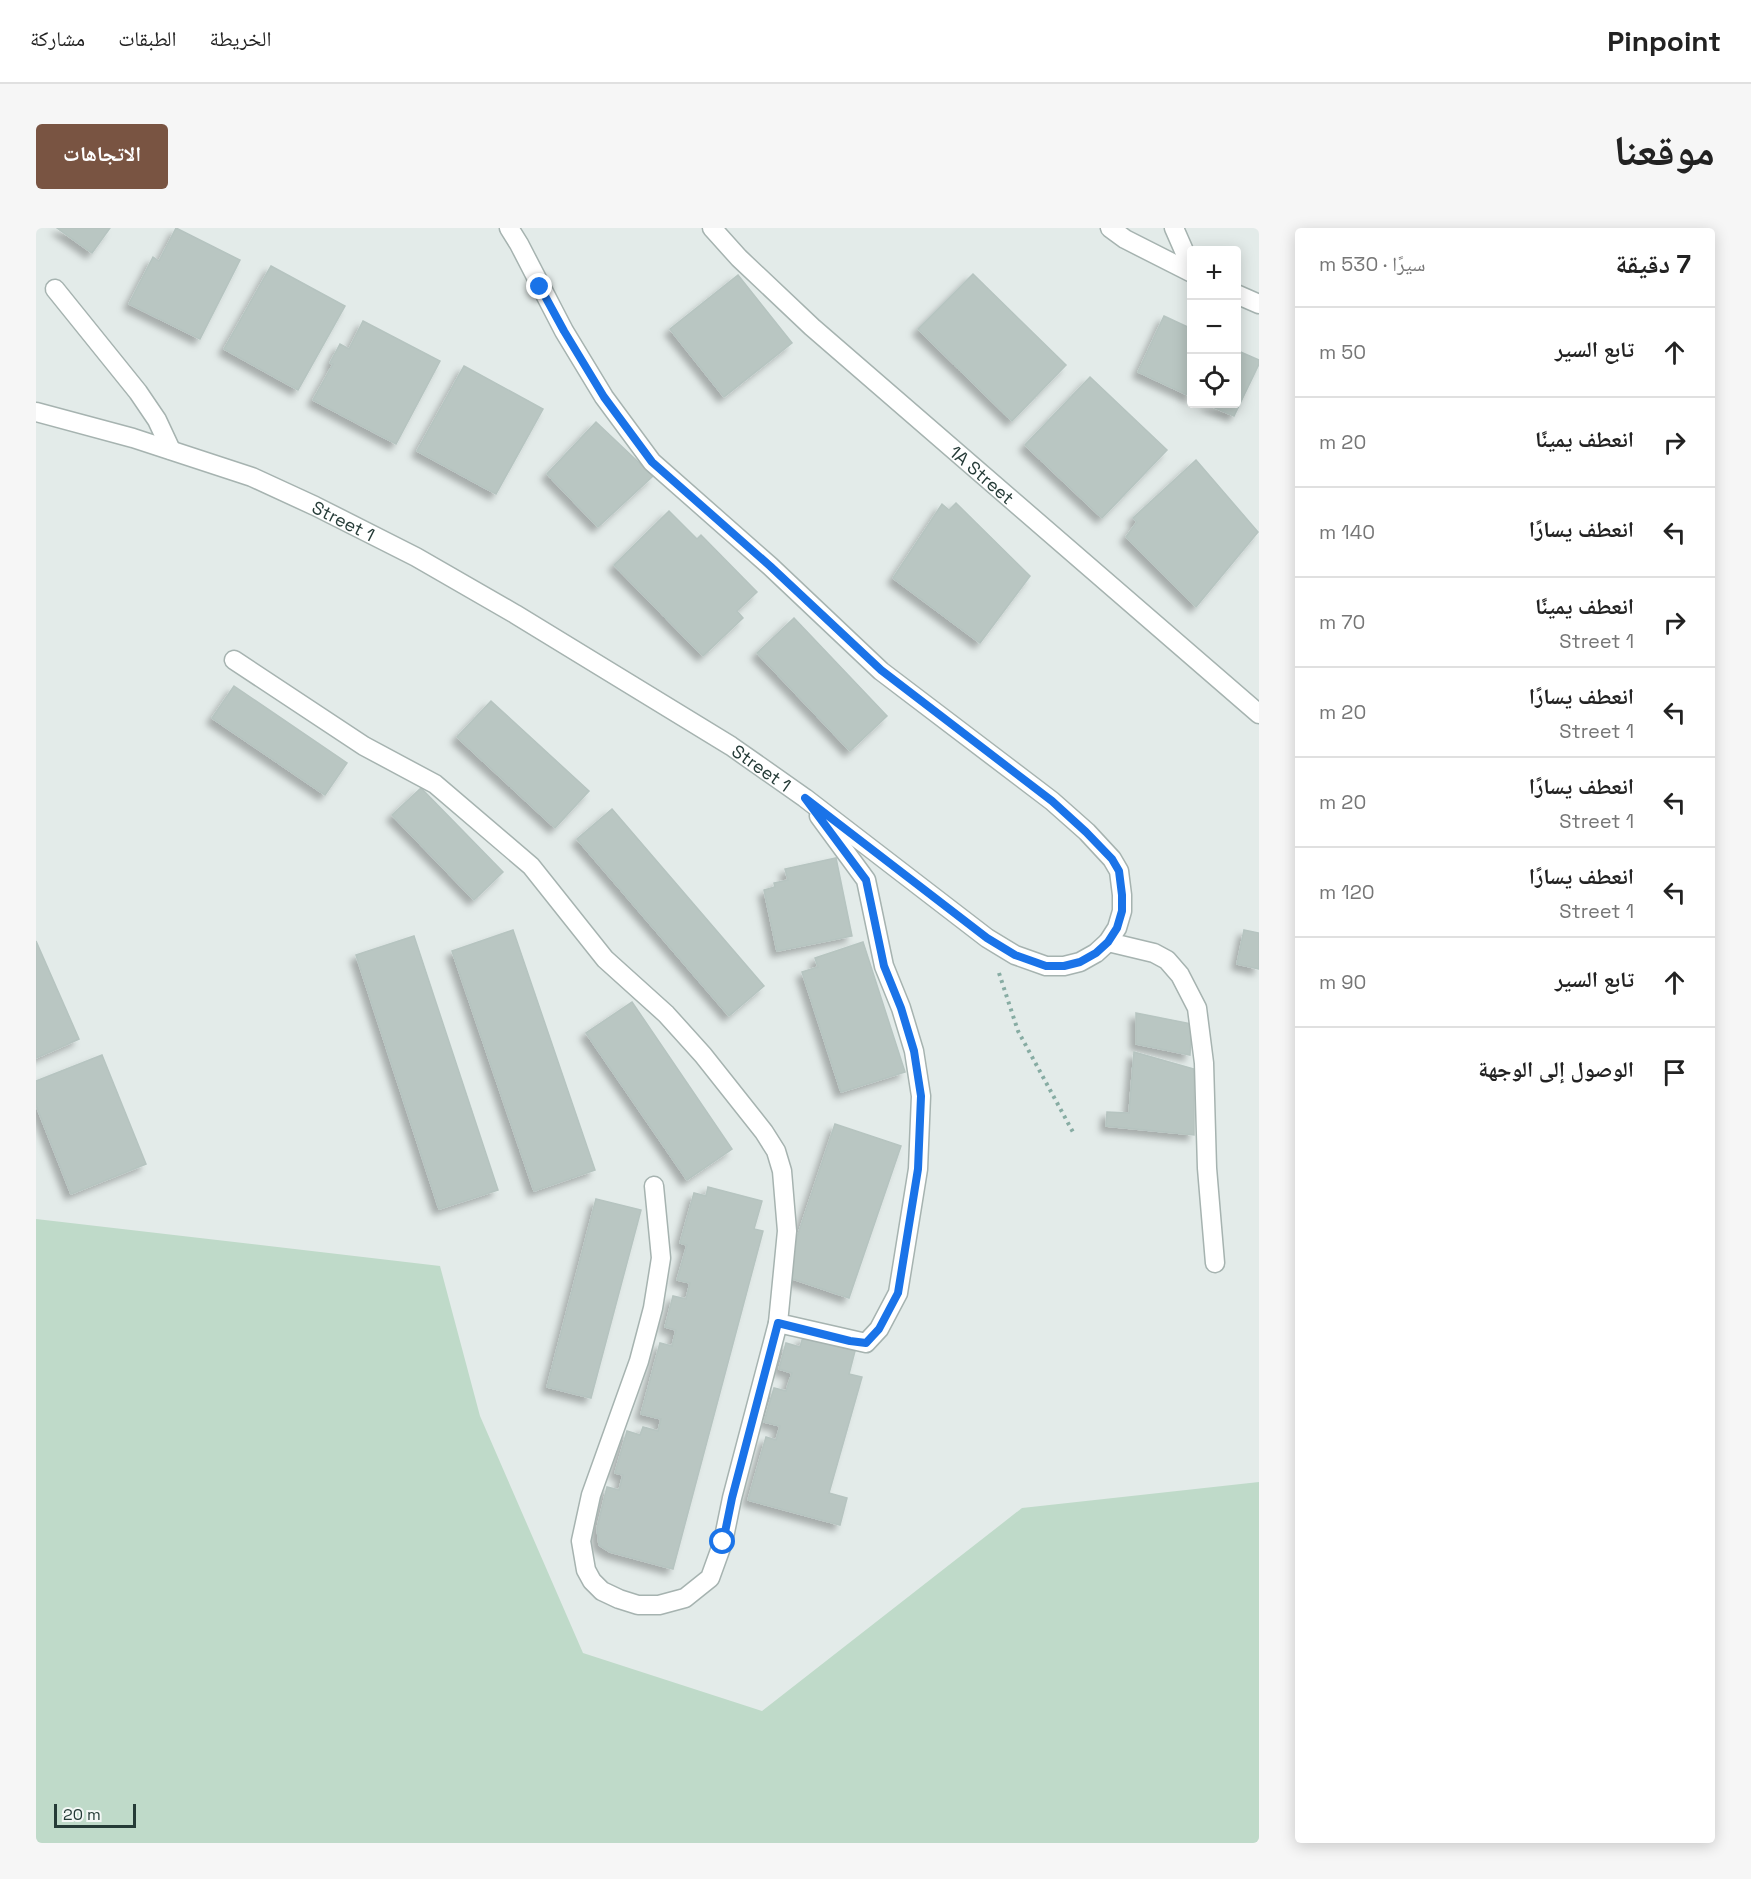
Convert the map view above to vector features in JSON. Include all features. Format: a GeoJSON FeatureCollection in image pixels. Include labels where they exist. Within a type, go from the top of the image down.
{"type":"FeatureCollection","features":[{"type":"Feature","properties":{"kind":"street"},"geometry":{"type":"LineString","coordinates":[[509,228],[564,331],[598,388],[652,462],[770,566],[881,670],[1052,801],[1112,859],[1119,871],[1122,903],[1117,928],[1108,942],[1154,953],[1167,960],[1180,975],[1197,1008],[1203,1063],[1207,1168],[1215,1263]]}},
{"type":"Feature","properties":{"kind":"street","name":"1A Street"},"geometry":{"type":"LineString","coordinates":[[712,228],[739,258],[819,333],[1259,714]]}},
{"type":"Feature","properties":{"kind":"street"},"geometry":{"type":"LineString","coordinates":[[1110,228],[1125,239],[1187,269]]}},
{"type":"Feature","properties":{"kind":"street"},"geometry":{"type":"LineString","coordinates":[[1174,228],[1187,261]]}},
{"type":"Feature","properties":{"kind":"street"},"geometry":{"type":"LineString","coordinates":[[55,289],[138,392],[157,420],[171,450]]}},
{"type":"Feature","properties":{"kind":"street"},"geometry":{"type":"LineString","coordinates":[[1241,296],[1259,304]]}},
{"type":"Feature","properties":{"kind":"street","name":"Street 1"},"geometry":{"type":"LineString","coordinates":[[36,412],[133,438],[252,477],[416,557],[515,614],[711,734],[805,798],[987,938],[1015,955],[1046,966],[1064,966],[1080,962],[1096,953],[1108,942]]}},
{"type":"Feature","properties":{"kind":"street"},"geometry":{"type":"LineString","coordinates":[[234,660],[364,746],[435,784],[531,866],[605,959],[666,1014],[703,1055],[764,1132],[776,1151],[782,1171],[787,1231],[778,1323],[732,1498],[723,1542],[710,1578],[686,1598],[659,1605],[638,1605],[602,1591],[592,1581],[586,1570],[581,1541],[591,1496],[639,1361],[653,1308],[661,1258],[654,1186]]}},
{"type":"Feature","properties":{"kind":"street"},"geometry":{"type":"LineString","coordinates":[[778,1323],[866,1343],[879,1329],[898,1293],[918,1169],[921,1096],[914,1051],[901,1008],[884,966],[866,880],[805,798]]}},
{"type":"Feature","properties":{"kind":"path"},"geometry":{"type":"LineString","coordinates":[[987,938],[1018,1031],[1074,1134]]}},
{"type":"Feature","properties":{"kind":"green space"},"geometry":{"type":"Polygon","coordinates":[[[36,1219],[440,1266],[480,1416],[583,1653],[762,1711],[1022,1508],[1259,1482],[1259,1843],[36,1843],[36,1219]]]}},
{"type":"Feature","properties":{"kind":"building"},"geometry":{"type":"Polygon","coordinates":[[[57,228],[110,228],[92,253],[57,228]]]}},
{"type":"Feature","properties":{"kind":"building"},"geometry":{"type":"Polygon","coordinates":[[[176,228],[240,260],[200,339],[129,304],[153,257],[159,261],[176,228]]]}},
{"type":"Feature","properties":{"kind":"building"},"geometry":{"type":"Polygon","coordinates":[[[271,266],[345,306],[298,390],[224,349],[271,266]]]}},
{"type":"Feature","properties":{"kind":"building"},"geometry":{"type":"Polygon","coordinates":[[[973,274],[1066,365],[1012,421],[918,329],[973,274]]]}},
{"type":"Feature","properties":{"kind":"building"},"geometry":{"type":"Polygon","coordinates":[[[738,275],[792,343],[724,397],[670,329],[738,275]]]}},
{"type":"Feature","properties":{"kind":"building"},"geometry":{"type":"Polygon","coordinates":[[[1164,316],[1187,327],[1187,395],[1138,372],[1164,316]]]}},
{"type":"Feature","properties":{"kind":"building"},"geometry":{"type":"Polygon","coordinates":[[[363,321],[440,361],[396,444],[313,400],[333,364],[330,363],[340,344],[349,349],[363,321]]]}},
{"type":"Feature","properties":{"kind":"building"},"geometry":{"type":"Polygon","coordinates":[[[1241,352],[1259,360],[1241,401],[1241,352]]]}},
{"type":"Feature","properties":{"kind":"building"},"geometry":{"type":"Polygon","coordinates":[[[464,366],[543,409],[496,494],[417,451],[464,366]]]}},
{"type":"Feature","properties":{"kind":"building"},"geometry":{"type":"Polygon","coordinates":[[[1090,377],[1167,450],[1102,518],[1025,445],[1090,377]]]}},
{"type":"Feature","properties":{"kind":"building"},"geometry":{"type":"Polygon","coordinates":[[[1215,408],[1238,408],[1234,416],[1215,408]]]}},
{"type":"Feature","properties":{"kind":"building"},"geometry":{"type":"Polygon","coordinates":[[[596,422],[653,476],[598,527],[547,474],[596,422]]]}},
{"type":"Feature","properties":{"kind":"building"},"geometry":{"type":"Polygon","coordinates":[[[1196,460],[1258,532],[1196,607],[1126,537],[1137,522],[1133,518],[1196,460]]]}},
{"type":"Feature","properties":{"kind":"building"},"geometry":{"type":"Polygon","coordinates":[[[956,503],[1030,576],[980,643],[893,578],[942,504],[949,510],[956,503]]]}},
{"type":"Feature","properties":{"kind":"building"},"geometry":{"type":"Polygon","coordinates":[[[669,511],[697,539],[701,535],[757,592],[737,611],[743,618],[703,656],[614,565],[669,511]]]}},
{"type":"Feature","properties":{"kind":"building"},"geometry":{"type":"Polygon","coordinates":[[[794,618],[887,716],[850,751],[757,653],[794,618]]]}},
{"type":"Feature","properties":{"kind":"building"},"geometry":{"type":"Polygon","coordinates":[[[234,686],[347,763],[325,795],[212,718],[234,686]]]}},
{"type":"Feature","properties":{"kind":"building"},"geometry":{"type":"Polygon","coordinates":[[[491,701],[589,791],[555,828],[457,737],[491,701]]]}},
{"type":"Feature","properties":{"kind":"building"},"geometry":{"type":"Polygon","coordinates":[[[421,788],[503,872],[474,900],[392,815],[421,788]]]}},
{"type":"Feature","properties":{"kind":"building"},"geometry":{"type":"Polygon","coordinates":[[[612,809],[764,986],[729,1016],[577,839],[612,809]]]}},
{"type":"Feature","properties":{"kind":"building"},"geometry":{"type":"Polygon","coordinates":[[[836,858],[852,936],[777,951],[764,890],[775,887],[774,883],[788,880],[785,869],[836,858]]]}},
{"type":"Feature","properties":{"kind":"building"},"geometry":{"type":"Polygon","coordinates":[[[513,930],[595,1170],[534,1191],[452,951],[513,930]]]}},
{"type":"Feature","properties":{"kind":"building"},"geometry":{"type":"Polygon","coordinates":[[[1244,930],[1259,933],[1259,969],[1237,964],[1244,930]]]}},
{"type":"Feature","properties":{"kind":"building"},"geometry":{"type":"Polygon","coordinates":[[[414,936],[498,1190],[439,1209],[356,955],[414,936]]]}},
{"type":"Feature","properties":{"kind":"building"},"geometry":{"type":"Polygon","coordinates":[[[36,941],[79,1039],[36,1058],[36,941]]]}},
{"type":"Feature","properties":{"kind":"building"},"geometry":{"type":"Polygon","coordinates":[[[863,942],[905,1072],[841,1092],[802,972],[818,967],[815,958],[863,942]]]}},
{"type":"Feature","properties":{"kind":"building"},"geometry":{"type":"Polygon","coordinates":[[[632,1002],[732,1149],[687,1180],[586,1033],[632,1002]]]}},
{"type":"Feature","properties":{"kind":"building"},"geometry":{"type":"Polygon","coordinates":[[[1136,1013],[1192,1024],[1190,1055],[1136,1044],[1136,1013]]]}},
{"type":"Feature","properties":{"kind":"building"},"geometry":{"type":"Polygon","coordinates":[[[1134,1052],[1194,1069],[1194,1135],[1106,1126],[1107,1112],[1129,1113],[1134,1052]]]}},
{"type":"Feature","properties":{"kind":"building"},"geometry":{"type":"Polygon","coordinates":[[[102,1055],[146,1164],[71,1194],[36,1105],[36,1081],[102,1055]]]}},
{"type":"Feature","properties":{"kind":"building"},"geometry":{"type":"Polygon","coordinates":[[[835,1124],[901,1146],[849,1298],[784,1276],[835,1124]]]}},
{"type":"Feature","properties":{"kind":"building"},"geometry":{"type":"Polygon","coordinates":[[[708,1187],[762,1201],[754,1229],[763,1231],[673,1569],[610,1552],[599,1545],[597,1528],[607,1487],[619,1490],[623,1475],[615,1473],[627,1431],[640,1435],[643,1427],[658,1431],[661,1419],[641,1414],[660,1343],[672,1346],[676,1330],[665,1327],[673,1296],[686,1299],[690,1283],[677,1280],[687,1245],[680,1243],[694,1193],[706,1196],[708,1187]]]}},
{"type":"Feature","properties":{"kind":"building"},"geometry":{"type":"Polygon","coordinates":[[[596,1199],[641,1210],[591,1398],[547,1387],[596,1199]]]}},
{"type":"Feature","properties":{"kind":"building"},"geometry":{"type":"Polygon","coordinates":[[[803,1337],[855,1351],[849,1374],[862,1377],[829,1493],[847,1498],[840,1525],[748,1500],[766,1437],[776,1440],[780,1426],[764,1422],[774,1388],[786,1391],[792,1373],[779,1369],[786,1343],[800,1347],[803,1337]]]}},
{"type":"Feature","properties":{"kind":"route"},"geometry":{"type":"LineString","coordinates":[[540,287],[604,397],[652,462],[770,566],[881,670],[1052,801],[1112,859],[1119,871],[1121,882],[1122,911],[1117,928],[1108,942],[1096,953],[1080,962],[1064,966],[1046,966],[1030,962],[987,938],[805,798],[866,880],[884,966],[901,1008],[914,1051],[921,1096],[918,1169],[898,1293],[879,1329],[866,1343],[778,1323],[732,1498],[723,1542]]}}]}
